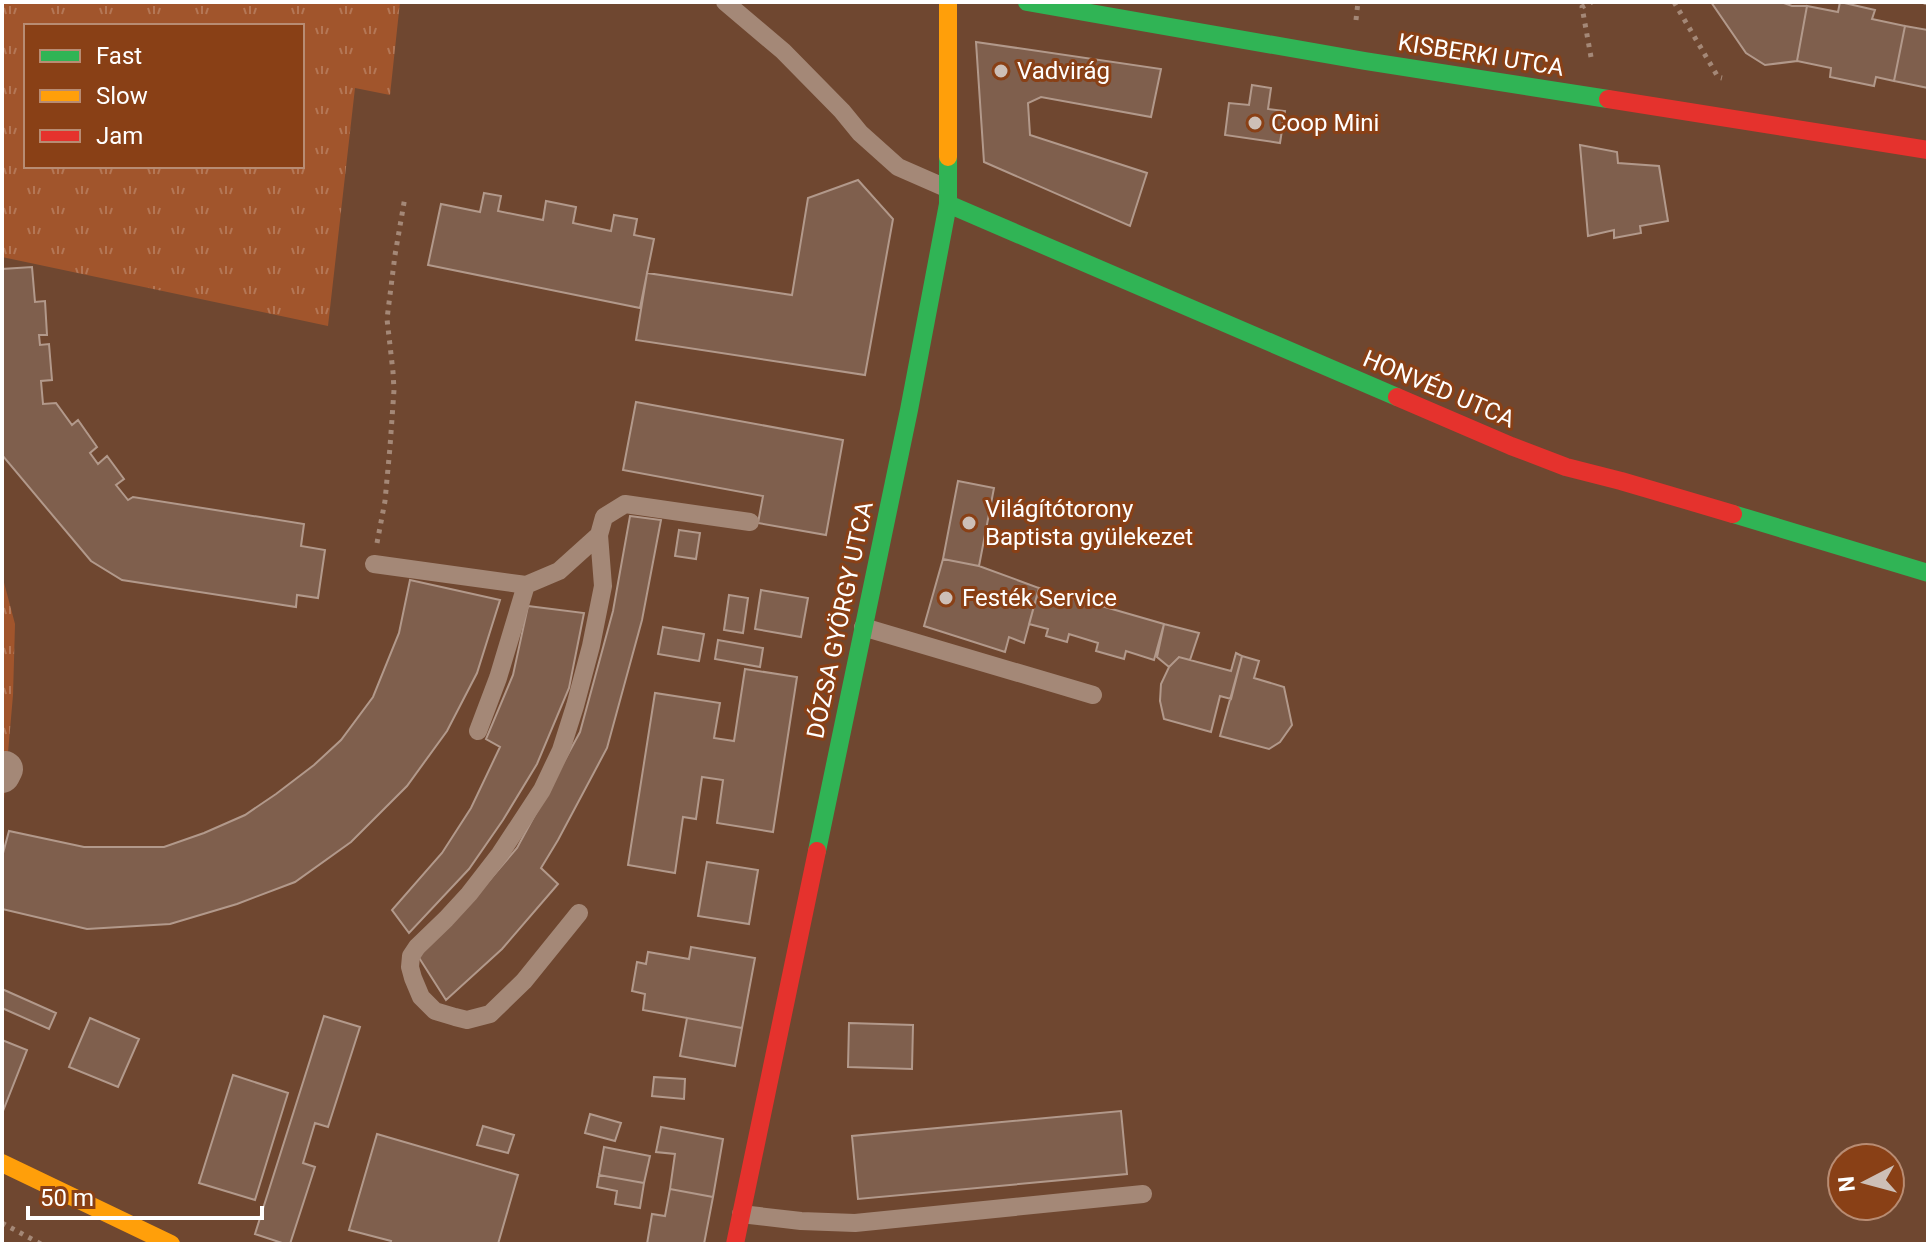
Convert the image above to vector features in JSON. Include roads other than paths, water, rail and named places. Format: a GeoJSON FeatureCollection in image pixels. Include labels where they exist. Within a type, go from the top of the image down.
{"type":"FeatureCollection","features":[{"type":"Feature","properties":{"kind":"street","name":"DÓZSA GYÖRGY UTCA"},"geometry":{"type":"LineString","coordinates":[[735,1244],[909,410],[948,197],[948,2]]}},
{"type":"Feature","properties":{"kind":"street","name":"KISBERKI UTCA"},"geometry":{"type":"LineString","coordinates":[[1027,2],[1365,61],[1928,150]]}},
{"type":"Feature","properties":{"kind":"street","name":"HONVÉD UTCA"},"geometry":{"type":"LineString","coordinates":[[948,197],[1511,446],[1566,467],[1928,573]]}},
{"type":"Feature","properties":{"kind":"street"},"geometry":{"type":"LineString","coordinates":[[2,1163],[171,1244]]}},
{"type":"Feature","properties":{"kind":"lane"},"geometry":{"type":"LineString","coordinates":[[725,2],[783,51],[887,158],[948,197]]}},
{"type":"Feature","properties":{"kind":"lane"},"geometry":{"type":"LineString","coordinates":[[579,913],[524,981],[490,1014],[467,1020],[435,1011],[421,997],[410,967],[411,956],[469,894],[500,854],[542,790],[561,750],[591,646],[603,586],[599,535],[604,517],[625,504],[750,522]]}},
{"type":"Feature","properties":{"kind":"lane"},"geometry":{"type":"LineString","coordinates":[[374,564],[526,585],[559,571],[599,535]]}},
{"type":"Feature","properties":{"kind":"lane"},"geometry":{"type":"LineString","coordinates":[[478,731],[498,678],[526,585]]}},
{"type":"Feature","properties":{"kind":"lane"},"geometry":{"type":"LineString","coordinates":[[863,627],[1093,695]]}},
{"type":"Feature","properties":{"kind":"lane"},"geometry":{"type":"LineString","coordinates":[[741,1214],[855,1223],[1143,1194]]}},
{"type":"Feature","properties":{"kind":"place","name":"Vadvirág"},"geometry":{"type":"Point","coordinates":[1001,71]}},
{"type":"Feature","properties":{"kind":"place","name":"Coop Mini"},"geometry":{"type":"Point","coordinates":[1255,123]}},
{"type":"Feature","properties":{"kind":"place","name":"Világítótorony Baptista gyülekezet"},"geometry":{"type":"Point","coordinates":[969,523]}},
{"type":"Feature","properties":{"kind":"place","name":"Festék Service"},"geometry":{"type":"Point","coordinates":[946,598]}}]}
